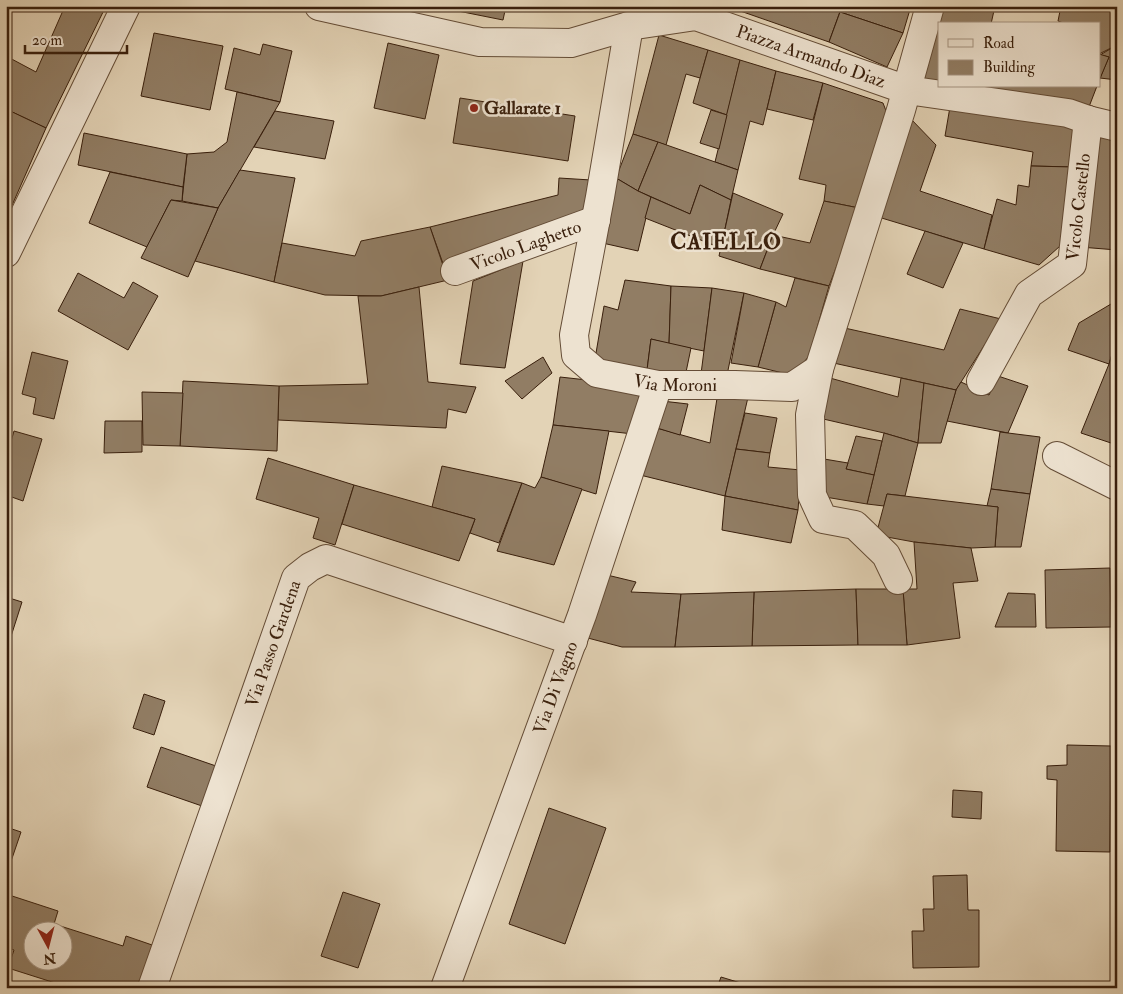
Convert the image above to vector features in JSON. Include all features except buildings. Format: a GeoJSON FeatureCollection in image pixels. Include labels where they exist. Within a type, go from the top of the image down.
{"type":"FeatureCollection","features":[{"type":"Feature","properties":{"kind":"street"},"geometry":{"type":"LineString","coordinates":[[6,253],[126,6]]}},
{"type":"Feature","properties":{"kind":"street","name":"Piazza Armando Diaz"},"geometry":{"type":"LineString","coordinates":[[319,6],[480,42],[571,43],[628,26],[696,16],[908,90],[1068,113],[1117,127]]}},
{"type":"Feature","properties":{"kind":"street"},"geometry":{"type":"LineString","coordinates":[[898,580],[886,555],[856,525],[823,519],[812,495],[810,416],[819,369],[908,90],[930,6]]}},
{"type":"Feature","properties":{"kind":"street","name":"Via Moroni"},"geometry":{"type":"LineString","coordinates":[[628,26],[596,220],[574,334],[576,355],[597,373],[658,385],[792,387],[819,369]]}},
{"type":"Feature","properties":{"kind":"street","name":"Vicolo Castello"},"geometry":{"type":"LineString","coordinates":[[981,381],[1029,294],[1072,264],[1088,120]]}},
{"type":"Feature","properties":{"kind":"street","name":"Vicolo Laghetto"},"geometry":{"type":"LineString","coordinates":[[455,271],[596,220]]}},
{"type":"Feature","properties":{"kind":"street","name":"Via Di Vagno"},"geometry":{"type":"LineString","coordinates":[[446,988],[573,641],[658,385]]}},
{"type":"Feature","properties":{"kind":"street"},"geometry":{"type":"LineString","coordinates":[[1058,456],[1117,486]]}},
{"type":"Feature","properties":{"kind":"street","name":"Via Passo Gardena"},"geometry":{"type":"LineString","coordinates":[[152,988],[296,578],[310,566],[326,560],[573,641]]}},
{"type":"Feature","properties":{"kind":"place","name":"Gallarate 1"},"geometry":{"type":"Point","coordinates":[474,108]}},
{"type":"Feature","properties":{"kind":"district","name":"CAIELLO"},"geometry":{"type":"Point","coordinates":[726,242]}}]}
